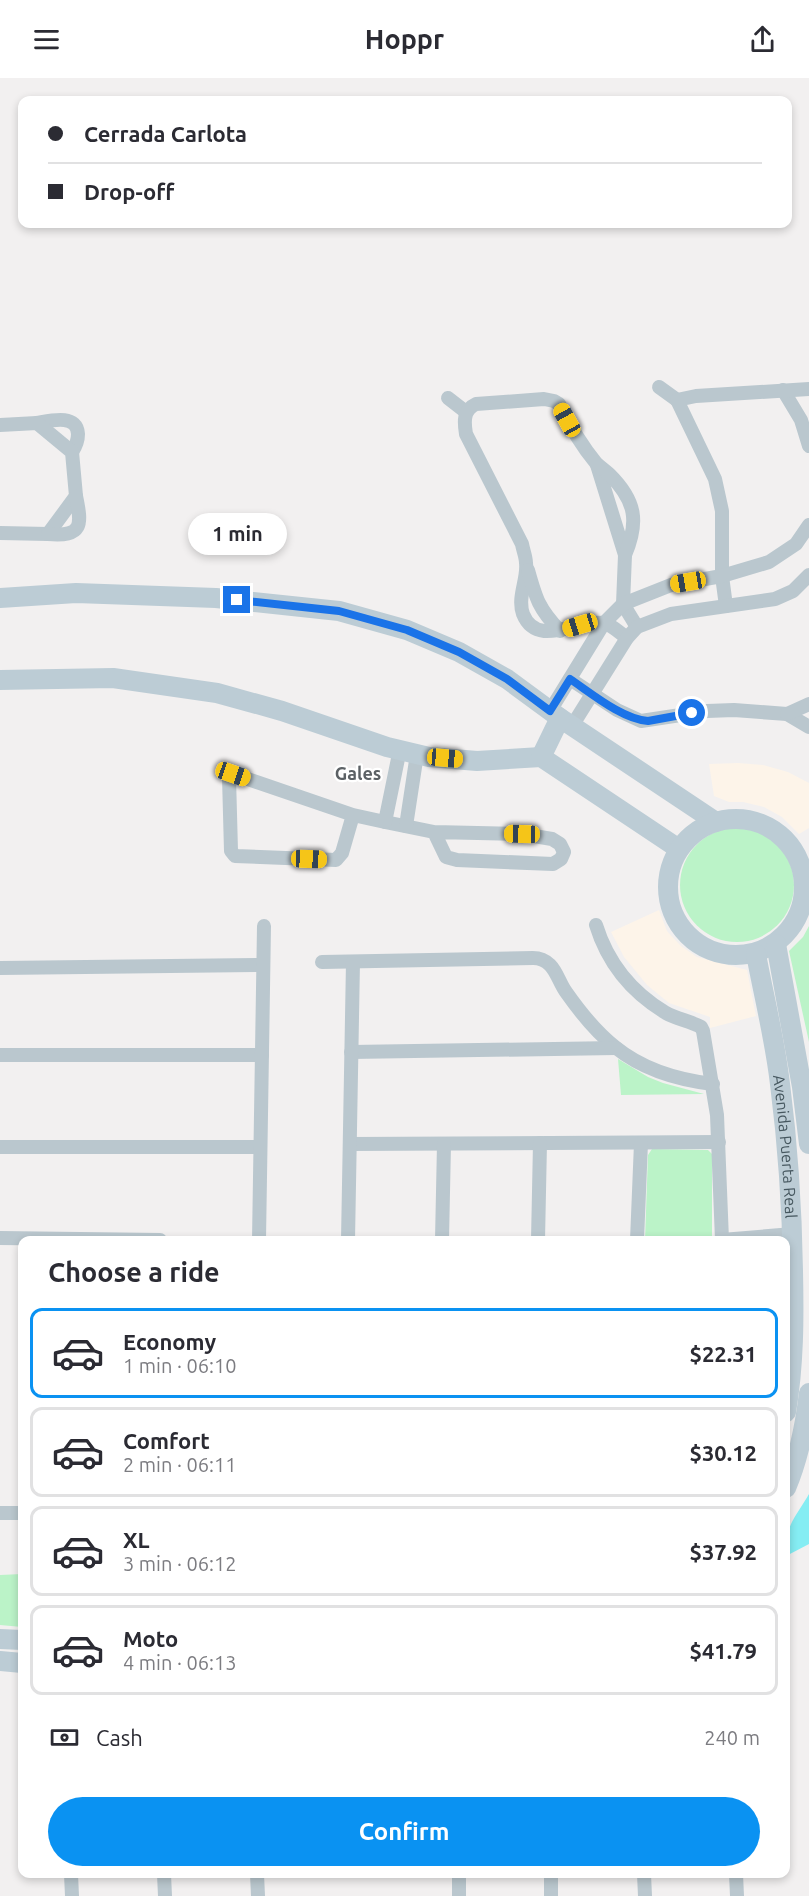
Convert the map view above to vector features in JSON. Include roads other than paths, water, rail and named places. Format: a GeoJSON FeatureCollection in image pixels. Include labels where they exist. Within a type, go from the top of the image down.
{"type":"FeatureCollection","features":[{"type":"Feature","properties":{"kind":"street"},"geometry":{"type":"LineString","coordinates":[[659,387],[677,400],[715,479],[722,511],[722,576],[726,606]]}},
{"type":"Feature","properties":{"kind":"street"},"geometry":{"type":"LineString","coordinates":[[677,400],[696,396],[809,388]]}},
{"type":"Feature","properties":{"kind":"street"},"geometry":{"type":"LineString","coordinates":[[783,390],[801,420],[809,446]]}},
{"type":"Feature","properties":{"kind":"street"},"geometry":{"type":"LineString","coordinates":[[448,398],[466,412]]}},
{"type":"Feature","properties":{"kind":"street"},"geometry":{"type":"LineString","coordinates":[[625,555],[632,538],[634,524],[630,502],[624,490],[596,463],[574,433],[559,404],[544,399],[476,404],[470,407],[466,412],[466,434],[522,544],[527,564],[522,594],[524,615],[533,627],[547,631],[560,631],[580,625],[604,623],[632,632]]}},
{"type":"Feature","properties":{"kind":"street"},"geometry":{"type":"LineString","coordinates":[[0,425],[60,420],[71,422],[77,428],[78,435],[72,452],[79,517],[78,526],[74,532],[66,535],[0,533]]}},
{"type":"Feature","properties":{"kind":"street"},"geometry":{"type":"LineString","coordinates":[[37,423],[72,452]]}},
{"type":"Feature","properties":{"kind":"street"},"geometry":{"type":"LineString","coordinates":[[596,463],[625,555],[623,604],[632,632]]}},
{"type":"Feature","properties":{"kind":"street"},"geometry":{"type":"LineString","coordinates":[[48,534],[76,496]]}},
{"type":"Feature","properties":{"kind":"street"},"geometry":{"type":"LineString","coordinates":[[541,757],[561,718],[570,679],[604,623],[623,604],[672,585],[722,576],[769,562],[796,544],[809,525]]}},
{"type":"Feature","properties":{"kind":"street"},"geometry":{"type":"LineString","coordinates":[[561,718],[591,693],[632,632],[670,614],[775,599],[793,591],[809,575]]}},
{"type":"Feature","properties":{"kind":"street"},"geometry":{"type":"LineString","coordinates":[[0,598],[76,593],[204,597],[339,611],[407,630],[459,652],[507,679],[716,822]]}},
{"type":"Feature","properties":{"kind":"street"},"geometry":{"type":"LineString","coordinates":[[0,680],[113,678],[217,693],[429,757],[477,760],[541,757],[679,849]]}},
{"type":"Feature","properties":{"kind":"street"},"geometry":{"type":"LineString","coordinates":[[570,679],[617,710],[641,721],[706,711],[734,710],[787,714],[809,727]]}},
{"type":"Feature","properties":{"kind":"street"},"geometry":{"type":"LineString","coordinates":[[787,714],[809,704]]}},
{"type":"Feature","properties":{"kind":"street"},"geometry":{"type":"LineString","coordinates":[[385,822],[409,752]]}},
{"type":"Feature","properties":{"kind":"street"},"geometry":{"type":"LineString","coordinates":[[406,826],[409,752]]}},
{"type":"Feature","properties":{"kind":"street"},"geometry":{"type":"LineString","coordinates":[[352,815],[342,853],[336,860],[235,856],[231,851],[229,777],[233,774],[352,815],[434,832],[532,835],[557,841],[564,852],[561,859],[553,864],[450,859],[444,853],[434,832]]}},
{"type":"Feature","properties":{"kind":"street"},"geometry":{"type":"LineString","coordinates":[[737,819],[759,822],[801,844],[806,866],[801,910],[791,929],[776,944],[756,954],[732,956],[709,951],[689,938],[675,918],[668,896],[670,872],[679,849],[695,833],[716,822],[737,819]]}},
{"type":"Feature","properties":{"kind":"street"},"geometry":{"type":"LineString","coordinates":[[596,925],[602,945],[611,961],[639,995],[667,1013],[701,1027],[705,1036],[719,1142],[722,1236]]}},
{"type":"Feature","properties":{"kind":"street"},"geometry":{"type":"LineString","coordinates":[[258,1236],[264,926]]}},
{"type":"Feature","properties":{"kind":"street","name":"Avenida Puerta Real"},"geometry":{"type":"LineString","coordinates":[[776,944],[802,1087],[809,1144]]}},
{"type":"Feature","properties":{"kind":"street","name":"Avenida Puerta Real"},"geometry":{"type":"LineString","coordinates":[[756,954],[780,1082],[789,1166],[790,1236]]}},
{"type":"Feature","properties":{"kind":"street"},"geometry":{"type":"LineString","coordinates":[[322,962],[533,958],[544,960],[552,968],[564,990],[578,1008],[616,1048],[636,1061],[675,1077],[713,1084]]}},
{"type":"Feature","properties":{"kind":"street"},"geometry":{"type":"LineString","coordinates":[[348,1236],[353,962]]}},
{"type":"Feature","properties":{"kind":"street"},"geometry":{"type":"LineString","coordinates":[[0,968],[263,964]]}},
{"type":"Feature","properties":{"kind":"street"},"geometry":{"type":"LineString","coordinates":[[351,1052],[616,1048]]}},
{"type":"Feature","properties":{"kind":"street"},"geometry":{"type":"LineString","coordinates":[[0,1055],[262,1055]]}},
{"type":"Feature","properties":{"kind":"street"},"geometry":{"type":"LineString","coordinates":[[350,1144],[719,1142]]}},
{"type":"Feature","properties":{"kind":"street"},"geometry":{"type":"LineString","coordinates":[[538,1236],[540,1143]]}},
{"type":"Feature","properties":{"kind":"street"},"geometry":{"type":"LineString","coordinates":[[637,1236],[641,1143]]}},
{"type":"Feature","properties":{"kind":"street"},"geometry":{"type":"LineString","coordinates":[[442,1236],[444,1144]]}},
{"type":"Feature","properties":{"kind":"street"},"geometry":{"type":"LineString","coordinates":[[0,1147],[260,1147]]}},
{"type":"Feature","properties":{"kind":"street"},"geometry":{"type":"LineString","coordinates":[[0,1238],[18,1239]]}},
{"type":"Feature","properties":{"kind":"street","name":"Avenida Puerta Real"},"geometry":{"type":"LineString","coordinates":[[790,1241],[792,1367],[790,1382]]}},
{"type":"Feature","properties":{"kind":"street"},"geometry":{"type":"LineString","coordinates":[[790,1477],[805,1428],[809,1393]]}},
{"type":"Feature","properties":{"kind":"street"},"geometry":{"type":"LineString","coordinates":[[0,1513],[18,1513]]}},
{"type":"Feature","properties":{"kind":"street"},"geometry":{"type":"LineString","coordinates":[[0,1639],[18,1640]]}},
{"type":"Feature","properties":{"kind":"street"},"geometry":{"type":"LineString","coordinates":[[0,1661],[18,1663]]}},
{"type":"Feature","properties":{"kind":"street"},"geometry":{"type":"LineString","coordinates":[[71,1878],[72,1896]]}},
{"type":"Feature","properties":{"kind":"street"},"geometry":{"type":"LineString","coordinates":[[164,1878],[165,1896]]}},
{"type":"Feature","properties":{"kind":"street"},"geometry":{"type":"LineString","coordinates":[[257,1878],[258,1896]]}},
{"type":"Feature","properties":{"kind":"street"},"geometry":{"type":"LineString","coordinates":[[459,1878],[459,1896]]}},
{"type":"Feature","properties":{"kind":"street"},"geometry":{"type":"LineString","coordinates":[[551,1896],[552,1878]]}},
{"type":"Feature","properties":{"kind":"street"},"geometry":{"type":"LineString","coordinates":[[645,1878],[645,1896]]}},
{"type":"Feature","properties":{"kind":"street"},"geometry":{"type":"LineString","coordinates":[[736,1878],[737,1896]]}},
{"type":"Feature","properties":{"kind":"water"},"geometry":{"type":"Polygon","coordinates":[[[809,1494],[809,1544],[790,1554],[790,1527],[809,1494]]]}},
{"type":"Feature","properties":{"kind":"district","name":"Gales"},"geometry":{"type":"Point","coordinates":[358,774]}}]}
